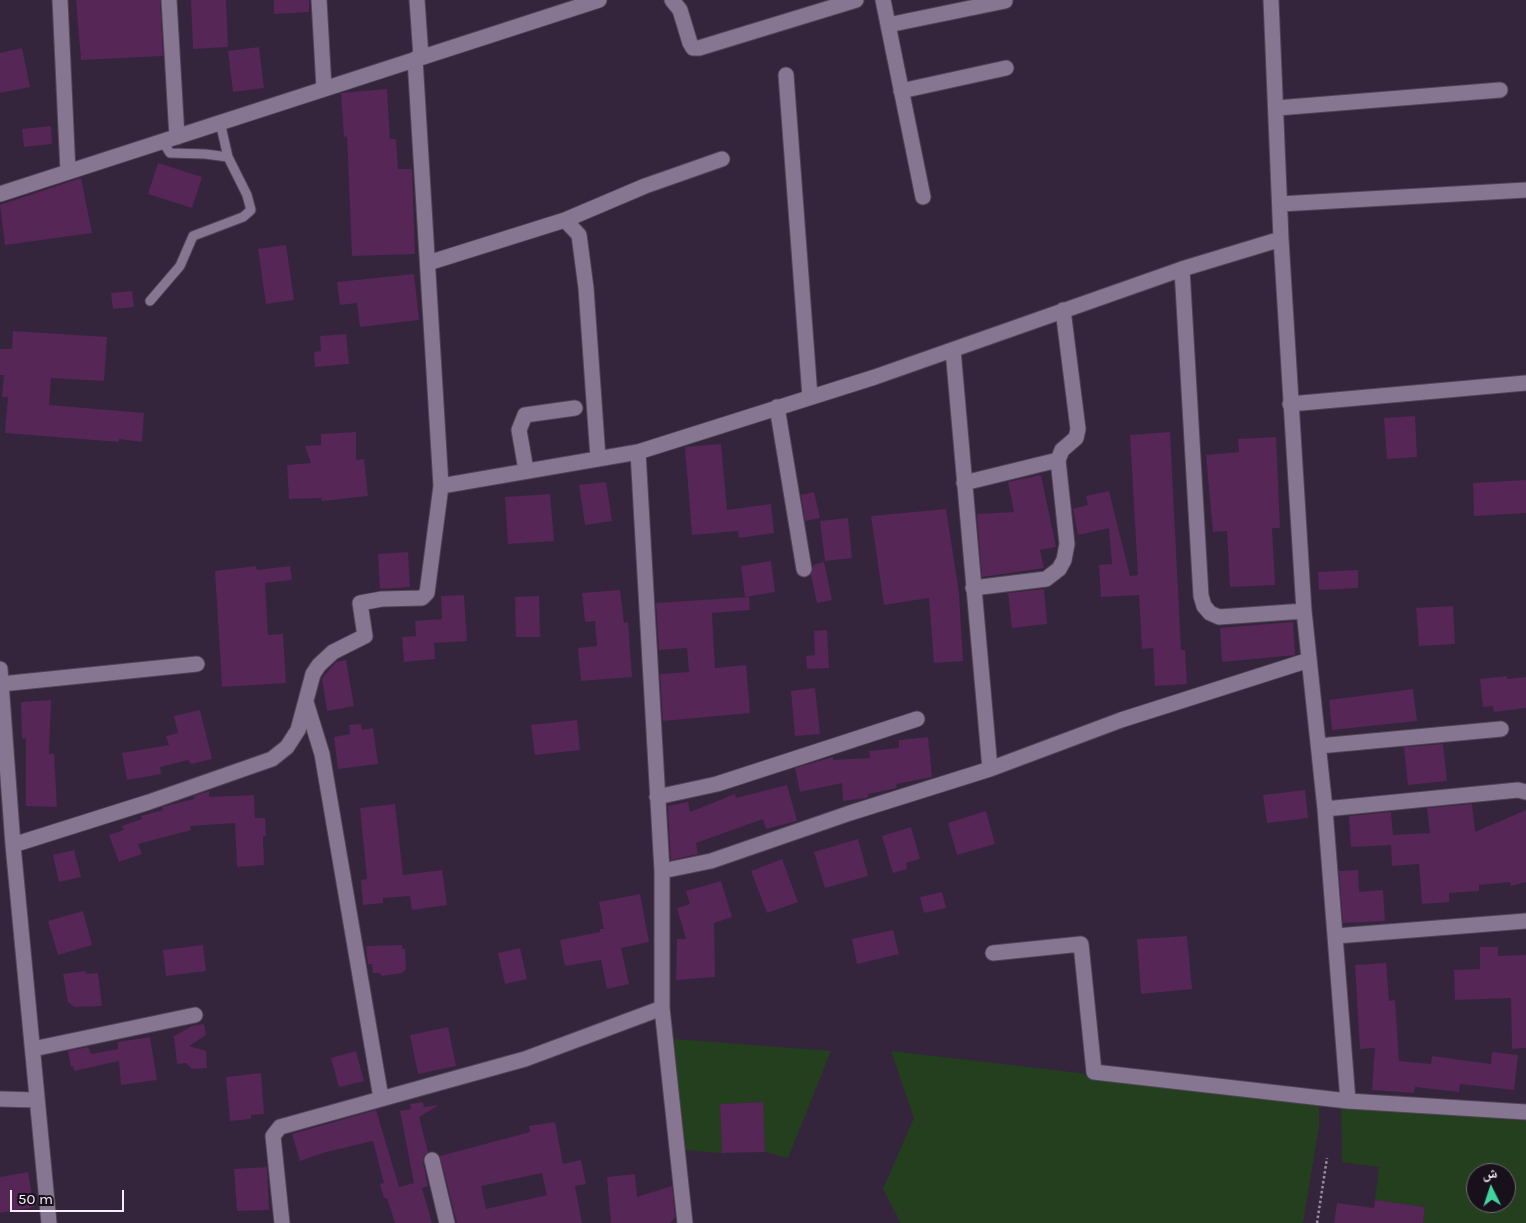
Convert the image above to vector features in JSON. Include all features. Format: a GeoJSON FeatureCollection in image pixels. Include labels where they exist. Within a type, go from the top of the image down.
{"type":"FeatureCollection","features":[{"type":"Feature","properties":{"kind":"street"},"geometry":{"type":"LineString","coordinates":[[60,0],[68,172]]}},
{"type":"Feature","properties":{"kind":"street"},"geometry":{"type":"LineString","coordinates":[[169,0],[170,139]]}},
{"type":"Feature","properties":{"kind":"street"},"geometry":{"type":"LineString","coordinates":[[319,0],[324,88]]}},
{"type":"Feature","properties":{"kind":"street"},"geometry":{"type":"LineString","coordinates":[[13,845],[149,802],[272,759],[287,747],[298,730],[314,674],[322,661],[333,652],[365,636],[360,603],[382,599],[422,598],[427,594],[441,486],[428,264],[417,0]]}},
{"type":"Feature","properties":{"kind":"street"},"geometry":{"type":"LineString","coordinates":[[0,194],[599,0]]}},
{"type":"Feature","properties":{"kind":"street"},"geometry":{"type":"LineString","coordinates":[[672,0],[680,10],[693,48],[856,0]]}},
{"type":"Feature","properties":{"kind":"street"},"geometry":{"type":"LineString","coordinates":[[883,0],[923,197]]}},
{"type":"Feature","properties":{"kind":"street"},"geometry":{"type":"LineString","coordinates":[[1276,0],[1271,0],[1280,204],[1289,343],[1290,404],[1304,611],[1325,809],[1348,1101]]}},
{"type":"Feature","properties":{"kind":"street"},"geometry":{"type":"LineString","coordinates":[[888,25],[1005,1]]}},
{"type":"Feature","properties":{"kind":"street"},"geometry":{"type":"LineString","coordinates":[[901,91],[1006,68]]}},
{"type":"Feature","properties":{"kind":"street"},"geometry":{"type":"LineString","coordinates":[[786,74],[810,397]]}},
{"type":"Feature","properties":{"kind":"street"},"geometry":{"type":"LineString","coordinates":[[1277,108],[1500,90]]}},
{"type":"Feature","properties":{"kind":"street"},"geometry":{"type":"LineString","coordinates":[[428,264],[565,220],[645,186],[722,158]]}},
{"type":"Feature","properties":{"kind":"street"},"geometry":{"type":"LineString","coordinates":[[1280,204],[1526,190]]}},
{"type":"Feature","properties":{"kind":"street"},"geometry":{"type":"LineString","coordinates":[[565,220],[579,235],[584,263],[598,458]]}},
{"type":"Feature","properties":{"kind":"street"},"geometry":{"type":"LineString","coordinates":[[441,486],[638,452],[953,350],[1182,269],[1282,239]]}},
{"type":"Feature","properties":{"kind":"street"},"geometry":{"type":"LineString","coordinates":[[1182,269],[1201,596],[1204,606],[1210,613],[1219,617],[1304,611]]}},
{"type":"Feature","properties":{"kind":"street"},"geometry":{"type":"LineString","coordinates":[[973,588],[1046,579],[1059,569],[1064,560],[1067,544],[1058,460],[1062,450],[1076,438],[1078,429],[1063,310]]}},
{"type":"Feature","properties":{"kind":"street"},"geometry":{"type":"LineString","coordinates":[[953,350],[990,770]]}},
{"type":"Feature","properties":{"kind":"street"},"geometry":{"type":"LineString","coordinates":[[1290,404],[1526,383]]}},
{"type":"Feature","properties":{"kind":"street"},"geometry":{"type":"LineString","coordinates":[[777,407],[804,569]]}},
{"type":"Feature","properties":{"kind":"street"},"geometry":{"type":"LineString","coordinates":[[526,470],[519,430],[521,421],[525,416],[575,408]]}},
{"type":"Feature","properties":{"kind":"street"},"geometry":{"type":"LineString","coordinates":[[638,452],[662,871],[662,1008],[685,1223]]}},
{"type":"Feature","properties":{"kind":"street"},"geometry":{"type":"LineString","coordinates":[[964,483],[1058,460]]}},
{"type":"Feature","properties":{"kind":"street"},"geometry":{"type":"LineString","coordinates":[[662,871],[711,862],[850,813],[990,770],[1121,720],[1309,660]]}},
{"type":"Feature","properties":{"kind":"street"},"geometry":{"type":"LineString","coordinates":[[49,1223],[13,845],[0,677],[197,664]]}},
{"type":"Feature","properties":{"kind":"street"},"geometry":{"type":"LineString","coordinates":[[306,701],[322,754],[381,1098]]}},
{"type":"Feature","properties":{"kind":"street"},"geometry":{"type":"LineString","coordinates":[[657,797],[717,784],[917,719]]}},
{"type":"Feature","properties":{"kind":"street"},"geometry":{"type":"LineString","coordinates":[[1319,746],[1501,729]]}},
{"type":"Feature","properties":{"kind":"street"},"geometry":{"type":"LineString","coordinates":[[1325,809],[1518,790],[1526,792]]}},
{"type":"Feature","properties":{"kind":"street"},"geometry":{"type":"LineString","coordinates":[[1336,936],[1526,921]]}},
{"type":"Feature","properties":{"kind":"street"},"geometry":{"type":"LineString","coordinates":[[993,953],[1081,944],[1094,1072],[1348,1101],[1526,1112]]}},
{"type":"Feature","properties":{"kind":"street"},"geometry":{"type":"LineString","coordinates":[[282,1223],[273,1136],[276,1130],[289,1123],[525,1060],[662,1008]]}},
{"type":"Feature","properties":{"kind":"street"},"geometry":{"type":"LineString","coordinates":[[33,1049],[195,1015]]}},
{"type":"Feature","properties":{"kind":"street"},"geometry":{"type":"LineString","coordinates":[[0,1099],[36,1100]]}},
{"type":"Feature","properties":{"kind":"street"},"geometry":{"type":"LineString","coordinates":[[432,1160],[447,1223]]}},
{"type":"Feature","properties":{"kind":"lane"},"geometry":{"type":"LineString","coordinates":[[150,301],[180,266],[193,236],[243,217],[251,210],[247,195],[228,157],[220,122]]}},
{"type":"Feature","properties":{"kind":"lane"},"geometry":{"type":"LineString","coordinates":[[170,139],[170,153],[228,157]]}},
{"type":"Feature","properties":{"kind":"path"},"geometry":{"type":"LineString","coordinates":[[1318,1223],[1327,1158]]}},
{"type":"Feature","properties":{"kind":"green space"},"geometry":{"type":"Polygon","coordinates":[[[674,1039],[831,1051],[788,1158],[765,1152],[762,1102],[720,1104],[722,1153],[684,1150],[674,1039]]]}},
{"type":"Feature","properties":{"kind":"green space"},"geometry":{"type":"Polygon","coordinates":[[[891,1051],[1319,1101],[1319,1126],[1303,1223],[901,1223],[883,1189],[914,1118],[891,1051]]]}},
{"type":"Feature","properties":{"kind":"green space"},"geometry":{"type":"Polygon","coordinates":[[[1341,1103],[1526,1121],[1526,1223],[1423,1223],[1425,1207],[1375,1200],[1379,1167],[1342,1162],[1341,1103]]]}},
{"type":"Feature","properties":{"kind":"building"},"geometry":{"type":"Polygon","coordinates":[[[76,0],[160,0],[163,56],[81,60],[76,0]]]}},
{"type":"Feature","properties":{"kind":"building"},"geometry":{"type":"Polygon","coordinates":[[[191,0],[226,0],[228,47],[193,49],[191,0]]]}},
{"type":"Feature","properties":{"kind":"building"},"geometry":{"type":"Polygon","coordinates":[[[274,0],[309,0],[309,12],[274,14],[274,0]]]}},
{"type":"Feature","properties":{"kind":"building"},"geometry":{"type":"Polygon","coordinates":[[[259,47],[264,88],[233,92],[228,51],[259,47]]]}},
{"type":"Feature","properties":{"kind":"building"},"geometry":{"type":"Polygon","coordinates":[[[22,48],[30,87],[0,93],[0,53],[22,48]]]}},
{"type":"Feature","properties":{"kind":"building"},"geometry":{"type":"Polygon","coordinates":[[[387,89],[390,139],[396,139],[398,169],[412,169],[415,254],[352,256],[347,136],[344,137],[341,93],[387,89]]]}},
{"type":"Feature","properties":{"kind":"building"},"geometry":{"type":"Polygon","coordinates":[[[51,126],[52,144],[24,147],[22,129],[51,126]]]}},
{"type":"Feature","properties":{"kind":"building"},"geometry":{"type":"Polygon","coordinates":[[[158,163],[202,177],[192,208],[148,194],[158,163]]]}},
{"type":"Feature","properties":{"kind":"building"},"geometry":{"type":"Polygon","coordinates":[[[81,178],[92,233],[5,245],[0,205],[81,178]]]}},
{"type":"Feature","properties":{"kind":"building"},"geometry":{"type":"Polygon","coordinates":[[[286,245],[294,300],[266,304],[258,249],[286,245]]]}},
{"type":"Feature","properties":{"kind":"building"},"geometry":{"type":"Polygon","coordinates":[[[414,274],[419,320],[360,327],[357,303],[340,305],[337,282],[414,274]]]}},
{"type":"Feature","properties":{"kind":"building"},"geometry":{"type":"Polygon","coordinates":[[[132,291],[134,307],[113,309],[111,293],[132,291]]]}},
{"type":"Feature","properties":{"kind":"building"},"geometry":{"type":"Polygon","coordinates":[[[13,331],[107,337],[104,381],[51,378],[49,405],[144,413],[142,442],[119,439],[119,442],[5,433],[8,397],[2,397],[4,375],[0,375],[0,349],[12,349],[13,331]]]}},
{"type":"Feature","properties":{"kind":"building"},"geometry":{"type":"Polygon","coordinates":[[[346,334],[349,364],[315,367],[314,352],[321,351],[320,336],[346,334]]]}},
{"type":"Feature","properties":{"kind":"building"},"geometry":{"type":"Polygon","coordinates":[[[1415,416],[1417,457],[1387,459],[1384,418],[1415,416]]]}},
{"type":"Feature","properties":{"kind":"building"},"geometry":{"type":"Polygon","coordinates":[[[356,432],[356,460],[364,459],[368,496],[322,501],[321,498],[289,499],[287,465],[311,463],[305,446],[321,445],[321,434],[356,432]]]}},
{"type":"Feature","properties":{"kind":"building"},"geometry":{"type":"Polygon","coordinates":[[[1170,432],[1181,650],[1185,650],[1187,684],[1155,686],[1153,648],[1142,649],[1139,595],[1101,597],[1099,565],[1112,564],[1109,528],[1078,535],[1073,509],[1088,505],[1086,496],[1109,491],[1130,576],[1138,575],[1130,435],[1170,432]]]}},
{"type":"Feature","properties":{"kind":"building"},"geometry":{"type":"Polygon","coordinates":[[[1276,437],[1280,528],[1272,528],[1275,585],[1230,587],[1227,531],[1213,532],[1206,455],[1239,452],[1238,439],[1276,437]]]}},
{"type":"Feature","properties":{"kind":"building"},"geometry":{"type":"Polygon","coordinates":[[[721,444],[727,510],[771,504],[774,533],[739,538],[738,531],[692,535],[685,447],[721,444]]]}},
{"type":"Feature","properties":{"kind":"building"},"geometry":{"type":"Polygon","coordinates":[[[1041,475],[1056,547],[1040,550],[1044,568],[982,577],[977,514],[1014,512],[1008,482],[1041,475]]]}},
{"type":"Feature","properties":{"kind":"building"},"geometry":{"type":"Polygon","coordinates":[[[1526,480],[1526,513],[1474,516],[1473,483],[1526,480]]]}},
{"type":"Feature","properties":{"kind":"building"},"geometry":{"type":"Polygon","coordinates":[[[606,482],[612,521],[585,525],[579,485],[606,482]]]}},
{"type":"Feature","properties":{"kind":"building"},"geometry":{"type":"Polygon","coordinates":[[[814,492],[820,518],[805,521],[801,495],[814,492]]]}},
{"type":"Feature","properties":{"kind":"building"},"geometry":{"type":"Polygon","coordinates":[[[550,494],[554,541],[508,544],[505,497],[550,494]]]}},
{"type":"Feature","properties":{"kind":"building"},"geometry":{"type":"Polygon","coordinates":[[[946,509],[959,593],[963,661],[934,663],[929,598],[884,605],[871,516],[946,509]]]}},
{"type":"Feature","properties":{"kind":"building"},"geometry":{"type":"Polygon","coordinates":[[[848,518],[852,558],[825,561],[820,521],[848,518]]]}},
{"type":"Feature","properties":{"kind":"building"},"geometry":{"type":"Polygon","coordinates":[[[408,552],[410,587],[380,589],[378,554],[408,552]]]}},
{"type":"Feature","properties":{"kind":"building"},"geometry":{"type":"Polygon","coordinates":[[[771,561],[775,592],[745,597],[741,566],[771,561]]]}},
{"type":"Feature","properties":{"kind":"building"},"geometry":{"type":"Polygon","coordinates":[[[824,562],[832,600],[817,603],[811,575],[813,565],[824,562]]]}},
{"type":"Feature","properties":{"kind":"building"},"geometry":{"type":"Polygon","coordinates":[[[256,566],[257,570],[290,566],[292,580],[265,583],[268,635],[283,634],[286,683],[222,687],[215,571],[256,566]]]}},
{"type":"Feature","properties":{"kind":"building"},"geometry":{"type":"Polygon","coordinates":[[[1358,570],[1358,588],[1319,590],[1318,572],[1358,570]]]}},
{"type":"Feature","properties":{"kind":"building"},"geometry":{"type":"Polygon","coordinates":[[[1044,589],[1047,624],[1012,628],[1008,593],[1044,589]]]}},
{"type":"Feature","properties":{"kind":"building"},"geometry":{"type":"Polygon","coordinates":[[[620,590],[624,623],[628,622],[632,677],[581,681],[578,648],[597,646],[595,621],[585,622],[582,593],[620,590]]]}},
{"type":"Feature","properties":{"kind":"building"},"geometry":{"type":"Polygon","coordinates":[[[464,595],[467,641],[434,643],[435,659],[404,662],[402,637],[416,636],[415,621],[442,619],[441,596],[464,595]]]}},
{"type":"Feature","properties":{"kind":"building"},"geometry":{"type":"Polygon","coordinates":[[[539,596],[540,637],[516,637],[515,597],[539,596]]]}},
{"type":"Feature","properties":{"kind":"building"},"geometry":{"type":"Polygon","coordinates":[[[749,597],[750,610],[712,613],[715,668],[746,665],[750,713],[663,721],[660,674],[689,672],[687,648],[659,650],[656,603],[749,597]]]}},
{"type":"Feature","properties":{"kind":"building"},"geometry":{"type":"Polygon","coordinates":[[[1453,606],[1455,644],[1419,646],[1416,608],[1453,606]]]}},
{"type":"Feature","properties":{"kind":"building"},"geometry":{"type":"Polygon","coordinates":[[[1293,622],[1295,655],[1222,662],[1220,628],[1293,622]]]}},
{"type":"Feature","properties":{"kind":"building"},"geometry":{"type":"Polygon","coordinates":[[[827,630],[829,668],[807,669],[806,656],[815,655],[814,631],[827,630]]]}},
{"type":"Feature","properties":{"kind":"building"},"geometry":{"type":"Polygon","coordinates":[[[346,660],[354,706],[327,711],[322,678],[336,662],[346,660]]]}},
{"type":"Feature","properties":{"kind":"building"},"geometry":{"type":"Polygon","coordinates":[[[1507,676],[1507,679],[1526,677],[1526,708],[1494,712],[1493,706],[1483,707],[1480,679],[1507,676]]]}},
{"type":"Feature","properties":{"kind":"building"},"geometry":{"type":"Polygon","coordinates":[[[815,688],[820,734],[795,736],[791,691],[815,688]]]}},
{"type":"Feature","properties":{"kind":"building"},"geometry":{"type":"Polygon","coordinates":[[[1413,689],[1417,721],[1332,730],[1329,700],[1413,689]]]}},
{"type":"Feature","properties":{"kind":"building"},"geometry":{"type":"Polygon","coordinates":[[[51,700],[49,754],[54,754],[57,807],[26,806],[26,738],[22,739],[21,702],[51,700]]]}},
{"type":"Feature","properties":{"kind":"building"},"geometry":{"type":"Polygon","coordinates":[[[200,710],[212,759],[191,764],[188,760],[160,767],[161,774],[127,780],[122,753],[169,745],[166,736],[178,733],[174,716],[200,710]]]}},
{"type":"Feature","properties":{"kind":"building"},"geometry":{"type":"Polygon","coordinates":[[[577,720],[580,750],[535,755],[531,725],[577,720]]]}},
{"type":"Feature","properties":{"kind":"building"},"geometry":{"type":"Polygon","coordinates":[[[361,724],[362,730],[373,728],[378,764],[338,769],[334,737],[350,734],[349,725],[361,724]]]}},
{"type":"Feature","properties":{"kind":"building"},"geometry":{"type":"Polygon","coordinates":[[[928,737],[932,777],[896,784],[897,788],[868,794],[866,798],[843,801],[842,783],[800,792],[795,768],[833,757],[833,760],[870,758],[869,751],[899,748],[899,740],[928,737]]]}},
{"type":"Feature","properties":{"kind":"building"},"geometry":{"type":"Polygon","coordinates":[[[1443,744],[1447,781],[1408,785],[1404,747],[1443,744]]]}},
{"type":"Feature","properties":{"kind":"building"},"geometry":{"type":"Polygon","coordinates":[[[787,785],[797,821],[766,829],[763,819],[696,843],[698,854],[671,860],[668,806],[688,802],[690,812],[735,794],[736,798],[787,785]]]}},
{"type":"Feature","properties":{"kind":"building"},"geometry":{"type":"Polygon","coordinates":[[[1305,790],[1308,818],[1267,823],[1263,795],[1305,790]]]}},
{"type":"Feature","properties":{"kind":"building"},"geometry":{"type":"Polygon","coordinates":[[[209,791],[209,797],[254,795],[255,818],[265,818],[266,835],[263,837],[264,865],[237,867],[235,823],[190,826],[191,830],[138,844],[142,854],[119,862],[109,835],[124,830],[122,826],[142,819],[141,816],[163,810],[162,807],[194,799],[194,796],[209,791]]]}},
{"type":"Feature","properties":{"kind":"building"},"geometry":{"type":"Polygon","coordinates":[[[395,804],[403,875],[442,870],[447,905],[412,910],[410,896],[383,898],[383,903],[363,905],[361,880],[367,879],[360,808],[395,804]]]}},
{"type":"Feature","properties":{"kind":"building"},"geometry":{"type":"Polygon","coordinates":[[[1472,804],[1475,832],[1526,810],[1526,882],[1511,886],[1510,882],[1479,885],[1479,891],[1449,893],[1449,902],[1422,904],[1419,864],[1392,866],[1391,845],[1351,847],[1349,816],[1391,812],[1393,835],[1430,833],[1427,808],[1472,804]]]}},
{"type":"Feature","properties":{"kind":"building"},"geometry":{"type":"Polygon","coordinates":[[[986,811],[995,844],[957,855],[948,823],[986,811]]]}},
{"type":"Feature","properties":{"kind":"building"},"geometry":{"type":"Polygon","coordinates":[[[911,827],[920,859],[906,863],[907,869],[893,873],[882,836],[911,827]]]}},
{"type":"Feature","properties":{"kind":"building"},"geometry":{"type":"Polygon","coordinates":[[[858,839],[868,876],[825,888],[814,852],[858,839]]]}},
{"type":"Feature","properties":{"kind":"building"},"geometry":{"type":"Polygon","coordinates":[[[74,850],[81,877],[59,882],[53,855],[74,850]]]}},
{"type":"Feature","properties":{"kind":"building"},"geometry":{"type":"Polygon","coordinates":[[[782,859],[798,902],[767,913],[751,871],[782,859]]]}},
{"type":"Feature","properties":{"kind":"building"},"geometry":{"type":"Polygon","coordinates":[[[1358,870],[1359,892],[1383,890],[1385,921],[1343,923],[1339,871],[1358,870]]]}},
{"type":"Feature","properties":{"kind":"building"},"geometry":{"type":"Polygon","coordinates":[[[721,881],[732,917],[714,923],[715,977],[676,980],[677,939],[686,939],[677,908],[690,904],[686,891],[721,881]]]}},
{"type":"Feature","properties":{"kind":"building"},"geometry":{"type":"Polygon","coordinates":[[[942,892],[946,908],[924,913],[920,897],[942,892]]]}},
{"type":"Feature","properties":{"kind":"building"},"geometry":{"type":"Polygon","coordinates":[[[640,894],[649,942],[621,948],[629,984],[607,989],[601,960],[565,966],[560,940],[600,932],[600,929],[604,929],[599,902],[640,894]]]}},
{"type":"Feature","properties":{"kind":"building"},"geometry":{"type":"Polygon","coordinates":[[[83,911],[92,945],[58,955],[48,921],[83,911]]]}},
{"type":"Feature","properties":{"kind":"building"},"geometry":{"type":"Polygon","coordinates":[[[893,930],[899,954],[857,964],[852,939],[893,930]]]}},
{"type":"Feature","properties":{"kind":"building"},"geometry":{"type":"Polygon","coordinates":[[[1187,936],[1192,989],[1141,994],[1137,939],[1187,936]]]}},
{"type":"Feature","properties":{"kind":"building"},"geometry":{"type":"Polygon","coordinates":[[[203,945],[206,971],[166,976],[163,950],[203,945]]]}},
{"type":"Feature","properties":{"kind":"building"},"geometry":{"type":"Polygon","coordinates":[[[402,945],[402,949],[405,949],[406,969],[402,973],[382,976],[379,973],[373,973],[372,964],[368,964],[366,946],[402,945]]]}},
{"type":"Feature","properties":{"kind":"building"},"geometry":{"type":"Polygon","coordinates":[[[1480,947],[1498,947],[1498,956],[1526,955],[1526,1048],[1512,1049],[1511,998],[1455,1000],[1454,970],[1480,969],[1480,947]]]}},
{"type":"Feature","properties":{"kind":"building"},"geometry":{"type":"Polygon","coordinates":[[[520,948],[527,979],[505,984],[498,953],[520,948]]]}},
{"type":"Feature","properties":{"kind":"building"},"geometry":{"type":"Polygon","coordinates":[[[1386,963],[1389,1001],[1395,1000],[1399,1061],[1431,1064],[1432,1056],[1491,1064],[1492,1052],[1518,1055],[1514,1090],[1460,1084],[1459,1092],[1415,1087],[1414,1093],[1372,1090],[1375,1048],[1360,1049],[1355,965],[1386,963]]]}},
{"type":"Feature","properties":{"kind":"building"},"geometry":{"type":"Polygon","coordinates":[[[85,971],[87,974],[98,973],[102,1006],[74,1007],[68,1002],[63,974],[85,971]]]}},
{"type":"Feature","properties":{"kind":"building"},"geometry":{"type":"Polygon","coordinates":[[[204,1024],[206,1035],[189,1046],[206,1051],[207,1068],[192,1069],[186,1063],[177,1064],[174,1036],[192,1026],[204,1024]]]}},
{"type":"Feature","properties":{"kind":"building"},"geometry":{"type":"Polygon","coordinates":[[[448,1027],[456,1066],[418,1074],[410,1035],[448,1027]]]}},
{"type":"Feature","properties":{"kind":"building"},"geometry":{"type":"Polygon","coordinates":[[[150,1037],[157,1080],[121,1085],[119,1061],[74,1071],[73,1066],[71,1067],[68,1051],[88,1047],[91,1054],[118,1049],[118,1042],[150,1037]]]}},
{"type":"Feature","properties":{"kind":"building"},"geometry":{"type":"Polygon","coordinates":[[[356,1051],[364,1081],[339,1087],[331,1058],[356,1051]]]}},
{"type":"Feature","properties":{"kind":"building"},"geometry":{"type":"Polygon","coordinates":[[[261,1073],[264,1114],[251,1115],[251,1119],[230,1121],[226,1077],[261,1073]]]}},
{"type":"Feature","properties":{"kind":"building"},"geometry":{"type":"Polygon","coordinates":[[[423,1102],[424,1107],[439,1105],[419,1117],[428,1152],[423,1157],[423,1162],[428,1186],[422,1188],[432,1223],[395,1223],[387,1198],[384,1198],[380,1184],[384,1183],[373,1141],[326,1152],[300,1161],[292,1134],[376,1110],[399,1187],[414,1183],[400,1111],[411,1109],[410,1104],[423,1102]]]}},
{"type":"Feature","properties":{"kind":"building"},"geometry":{"type":"Polygon","coordinates":[[[763,1102],[765,1152],[722,1153],[720,1104],[763,1102]]]}},
{"type":"Feature","properties":{"kind":"building"},"geometry":{"type":"Polygon","coordinates":[[[555,1122],[563,1164],[581,1160],[586,1184],[575,1186],[582,1223],[457,1223],[440,1156],[530,1132],[529,1126],[555,1122]],[[542,1173],[481,1186],[486,1209],[547,1195],[542,1173]]]}},
{"type":"Feature","properties":{"kind":"building"},"geometry":{"type":"Polygon","coordinates":[[[267,1167],[269,1210],[237,1211],[234,1169],[267,1167]]]}},
{"type":"Feature","properties":{"kind":"building"},"geometry":{"type":"Polygon","coordinates":[[[28,1172],[34,1207],[0,1213],[0,1177],[28,1172]]]}},
{"type":"Feature","properties":{"kind":"building"},"geometry":{"type":"Polygon","coordinates":[[[635,1174],[637,1197],[672,1186],[675,1218],[670,1223],[611,1223],[607,1177],[635,1174]]]}},
{"type":"Feature","properties":{"kind":"building"},"geometry":{"type":"Polygon","coordinates":[[[1375,1200],[1425,1207],[1423,1223],[1334,1223],[1337,1203],[1374,1208],[1375,1200]]]}}]}
